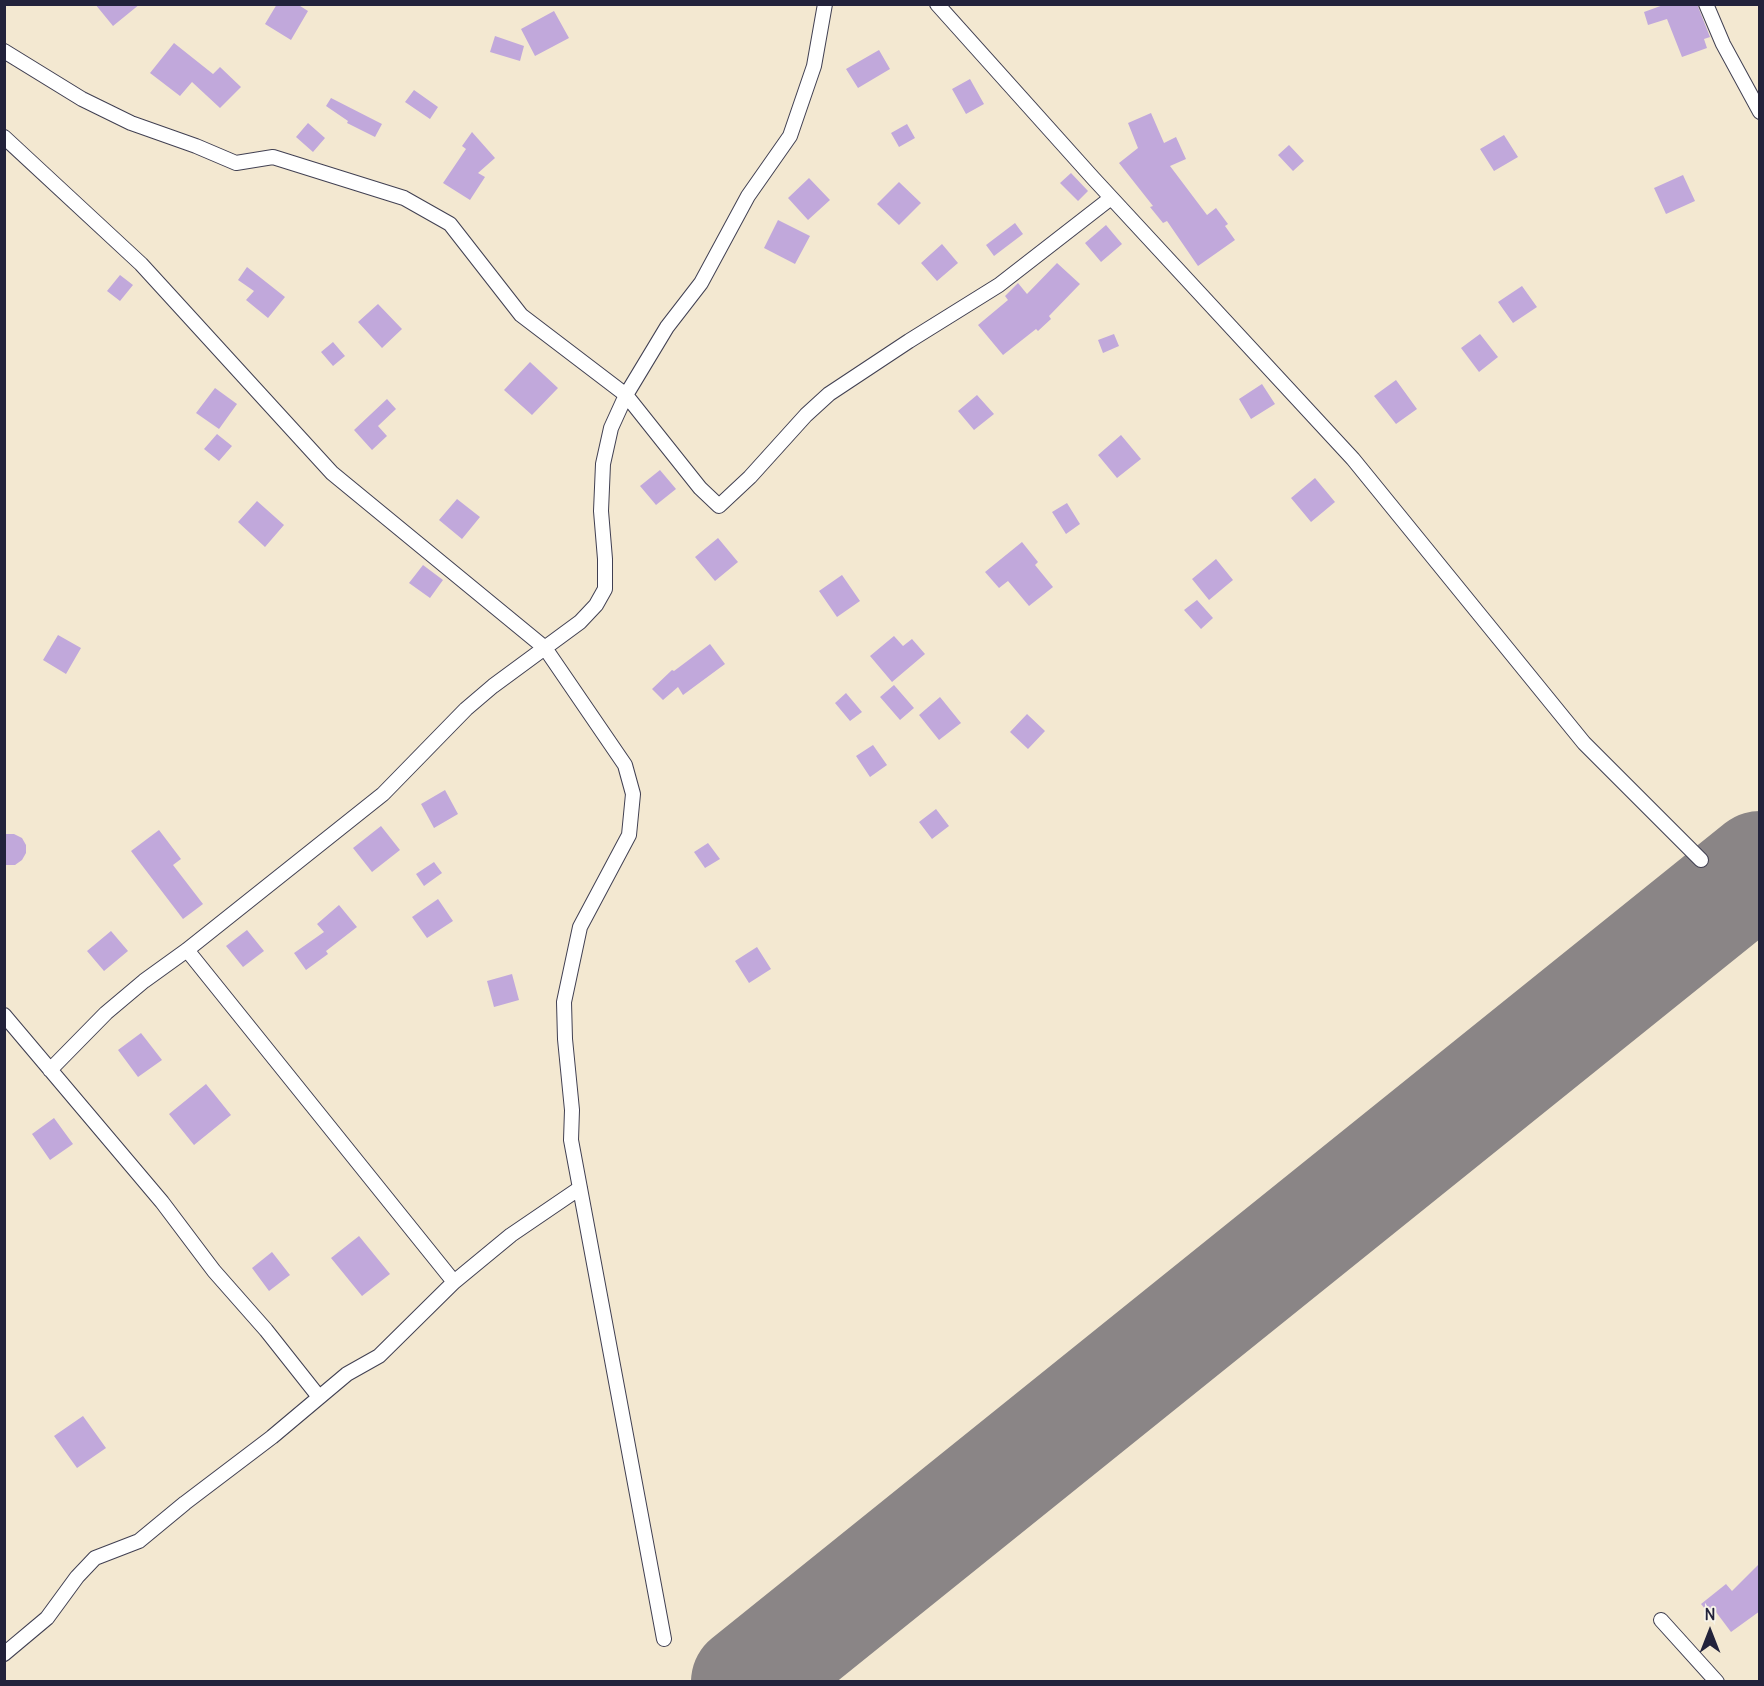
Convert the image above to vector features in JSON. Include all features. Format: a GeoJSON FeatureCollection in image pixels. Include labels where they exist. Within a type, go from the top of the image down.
{"type":"FeatureCollection","features":[{"type":"Feature","properties":{"kind":"street"},"geometry":{"type":"LineString","coordinates":[[50,1070],[106,1012],[383,794],[466,709],[580,622],[596,605],[605,590],[605,559],[600,511],[603,464],[611,428],[626,395],[667,327],[701,283],[748,196],[790,136],[814,66],[825,4]]}},
{"type":"Feature","properties":{"kind":"street"},"geometry":{"type":"LineString","coordinates":[[938,4],[1111,198],[1353,459],[1584,743],[1701,860]]}},
{"type":"Feature","properties":{"kind":"street"},"geometry":{"type":"LineString","coordinates":[[1706,4],[1723,44],[1760,112]]}},
{"type":"Feature","properties":{"kind":"street"},"geometry":{"type":"LineString","coordinates":[[4,51],[82,99],[122,118],[236,163],[273,156],[404,198],[450,224],[521,315],[626,395],[700,488],[719,506],[829,394],[999,285],[1111,198]]}},
{"type":"Feature","properties":{"kind":"street"},"geometry":{"type":"LineString","coordinates":[[4,137],[141,264],[332,473],[545,648],[625,765],[633,794],[629,835],[580,927],[564,1002],[565,1039],[572,1110],[571,1140],[664,1639]]}},
{"type":"Feature","properties":{"kind":"street"},"geometry":{"type":"LineString","coordinates":[[187,950],[454,1282]]}},
{"type":"Feature","properties":{"kind":"street"},"geometry":{"type":"LineString","coordinates":[[4,1015],[162,1202],[214,1271],[266,1330],[319,1397]]}},
{"type":"Feature","properties":{"kind":"street"},"geometry":{"type":"LineString","coordinates":[[4,1654],[46,1618],[77,1577],[95,1558],[139,1541],[272,1437],[347,1374],[379,1356],[454,1282],[511,1234],[580,1188]]}},
{"type":"Feature","properties":{"kind":"street"},"geometry":{"type":"LineString","coordinates":[[1661,1620],[1717,1682]]}},
{"type":"Feature","properties":{"kind":"building"},"geometry":{"type":"Polygon","coordinates":[[[95,4],[140,4],[113,26],[95,4]]]}},
{"type":"Feature","properties":{"kind":"building"},"geometry":{"type":"Polygon","coordinates":[[[277,4],[297,4],[308,11],[291,40],[265,24],[277,4]]]}},
{"type":"Feature","properties":{"kind":"building"},"geometry":{"type":"Polygon","coordinates":[[[1666,4],[1697,4],[1710,37],[1704,39],[1707,48],[1682,57],[1667,19],[1648,25],[1644,12],[1666,4]]]}},
{"type":"Feature","properties":{"kind":"building"},"geometry":{"type":"Polygon","coordinates":[[[554,11],[569,38],[535,56],[521,29],[554,11]]]}},
{"type":"Feature","properties":{"kind":"building"},"geometry":{"type":"Polygon","coordinates":[[[495,36],[524,46],[520,61],[490,52],[495,36]]]}},
{"type":"Feature","properties":{"kind":"building"},"geometry":{"type":"Polygon","coordinates":[[[174,43],[213,74],[220,67],[241,87],[220,108],[192,82],[180,96],[150,73],[174,43]]]}},
{"type":"Feature","properties":{"kind":"building"},"geometry":{"type":"Polygon","coordinates":[[[879,50],[890,69],[858,88],[846,69],[879,50]]]}},
{"type":"Feature","properties":{"kind":"building"},"geometry":{"type":"Polygon","coordinates":[[[970,79],[984,104],[966,114],[952,89],[970,79]]]}},
{"type":"Feature","properties":{"kind":"building"},"geometry":{"type":"Polygon","coordinates":[[[414,90],[438,107],[430,119],[405,102],[414,90]]]}},
{"type":"Feature","properties":{"kind":"building"},"geometry":{"type":"Polygon","coordinates":[[[331,98],[382,124],[375,137],[347,123],[348,121],[326,106],[331,98]]]}},
{"type":"Feature","properties":{"kind":"building"},"geometry":{"type":"Polygon","coordinates":[[[1151,113],[1164,143],[1176,137],[1186,159],[1170,166],[1207,215],[1216,208],[1228,224],[1225,226],[1235,240],[1198,266],[1167,221],[1163,223],[1150,207],[1153,206],[1119,163],[1138,148],[1128,123],[1151,113]]]}},
{"type":"Feature","properties":{"kind":"building"},"geometry":{"type":"Polygon","coordinates":[[[308,123],[325,138],[313,152],[296,137],[308,123]]]}},
{"type":"Feature","properties":{"kind":"building"},"geometry":{"type":"Polygon","coordinates":[[[907,124],[915,138],[899,147],[891,133],[907,124]]]}},
{"type":"Feature","properties":{"kind":"building"},"geometry":{"type":"Polygon","coordinates":[[[472,132],[495,158],[478,173],[485,177],[470,200],[443,183],[466,149],[462,146],[472,132]]]}},
{"type":"Feature","properties":{"kind":"building"},"geometry":{"type":"Polygon","coordinates":[[[1504,135],[1518,157],[1494,171],[1480,149],[1504,135]]]}},
{"type":"Feature","properties":{"kind":"building"},"geometry":{"type":"Polygon","coordinates":[[[1289,145],[1304,161],[1293,171],[1278,155],[1289,145]]]}},
{"type":"Feature","properties":{"kind":"building"},"geometry":{"type":"Polygon","coordinates":[[[1071,173],[1088,191],[1078,201],[1060,183],[1071,173]]]}},
{"type":"Feature","properties":{"kind":"building"},"geometry":{"type":"Polygon","coordinates":[[[1683,175],[1695,201],[1666,214],[1654,188],[1683,175]]]}},
{"type":"Feature","properties":{"kind":"building"},"geometry":{"type":"Polygon","coordinates":[[[809,178],[830,200],[808,220],[788,198],[809,178]]]}},
{"type":"Feature","properties":{"kind":"building"},"geometry":{"type":"Polygon","coordinates":[[[899,182],[921,203],[899,225],[877,204],[899,182]]]}},
{"type":"Feature","properties":{"kind":"building"},"geometry":{"type":"Polygon","coordinates":[[[778,220],[810,236],[795,264],[764,248],[778,220]]]}},
{"type":"Feature","properties":{"kind":"building"},"geometry":{"type":"Polygon","coordinates":[[[1015,223],[1023,234],[994,256],[986,245],[1015,223]]]}},
{"type":"Feature","properties":{"kind":"building"},"geometry":{"type":"Polygon","coordinates":[[[1106,225],[1122,244],[1101,262],[1085,243],[1106,225]]]}},
{"type":"Feature","properties":{"kind":"building"},"geometry":{"type":"Polygon","coordinates":[[[942,244],[958,263],[937,281],[921,263],[942,244]]]}},
{"type":"Feature","properties":{"kind":"building"},"geometry":{"type":"Polygon","coordinates":[[[1057,263],[1080,284],[1038,331],[1036,329],[1003,355],[978,325],[1008,300],[1005,296],[1018,283],[1027,294],[1057,263]]]}},
{"type":"Feature","properties":{"kind":"building"},"geometry":{"type":"Polygon","coordinates":[[[247,267],[285,297],[268,318],[246,300],[254,291],[238,280],[247,267]]]}},
{"type":"Feature","properties":{"kind":"building"},"geometry":{"type":"Polygon","coordinates":[[[120,275],[133,285],[120,301],[107,291],[120,275]]]}},
{"type":"Feature","properties":{"kind":"building"},"geometry":{"type":"Polygon","coordinates":[[[1522,286],[1537,307],[1513,323],[1498,302],[1522,286]]]}},
{"type":"Feature","properties":{"kind":"building"},"geometry":{"type":"Polygon","coordinates":[[[378,304],[402,329],[382,348],[358,322],[378,304]]]}},
{"type":"Feature","properties":{"kind":"building"},"geometry":{"type":"Polygon","coordinates":[[[1114,334],[1119,346],[1103,353],[1098,340],[1114,334]]]}},
{"type":"Feature","properties":{"kind":"building"},"geometry":{"type":"Polygon","coordinates":[[[1480,334],[1498,357],[1479,372],[1461,348],[1480,334]]]}},
{"type":"Feature","properties":{"kind":"building"},"geometry":{"type":"Polygon","coordinates":[[[333,342],[345,356],[333,366],[321,352],[333,342]]]}},
{"type":"Feature","properties":{"kind":"building"},"geometry":{"type":"Polygon","coordinates":[[[530,362],[558,388],[532,415],[504,390],[530,362]]]}},
{"type":"Feature","properties":{"kind":"building"},"geometry":{"type":"Polygon","coordinates":[[[1396,380],[1417,409],[1396,424],[1374,396],[1396,380]]]}},
{"type":"Feature","properties":{"kind":"building"},"geometry":{"type":"Polygon","coordinates":[[[1262,384],[1275,404],[1251,419],[1239,399],[1262,384]]]}},
{"type":"Feature","properties":{"kind":"building"},"geometry":{"type":"Polygon","coordinates":[[[215,388],[237,404],[219,429],[196,413],[215,388]]]}},
{"type":"Feature","properties":{"kind":"building"},"geometry":{"type":"Polygon","coordinates":[[[977,395],[994,414],[974,430],[958,411],[977,395]]]}},
{"type":"Feature","properties":{"kind":"building"},"geometry":{"type":"Polygon","coordinates":[[[387,399],[396,409],[378,426],[387,436],[372,450],[354,430],[387,399]]]}},
{"type":"Feature","properties":{"kind":"building"},"geometry":{"type":"Polygon","coordinates":[[[217,434],[232,446],[219,461],[204,449],[217,434]]]}},
{"type":"Feature","properties":{"kind":"building"},"geometry":{"type":"Polygon","coordinates":[[[1121,435],[1141,459],[1117,478],[1098,455],[1121,435]]]}},
{"type":"Feature","properties":{"kind":"building"},"geometry":{"type":"Polygon","coordinates":[[[660,470],[676,489],[656,505],[640,486],[660,470]]]}},
{"type":"Feature","properties":{"kind":"building"},"geometry":{"type":"Polygon","coordinates":[[[1315,478],[1335,502],[1311,522],[1291,498],[1315,478]]]}},
{"type":"Feature","properties":{"kind":"building"},"geometry":{"type":"Polygon","coordinates":[[[457,499],[480,517],[462,539],[439,520],[457,499]]]}},
{"type":"Feature","properties":{"kind":"building"},"geometry":{"type":"Polygon","coordinates":[[[257,501],[284,525],[265,547],[238,522],[257,501]]]}},
{"type":"Feature","properties":{"kind":"building"},"geometry":{"type":"Polygon","coordinates":[[[1067,503],[1080,524],[1066,534],[1052,512],[1067,503]]]}},
{"type":"Feature","properties":{"kind":"building"},"geometry":{"type":"Polygon","coordinates":[[[718,538],[738,562],[715,581],[695,557],[718,538]]]}},
{"type":"Feature","properties":{"kind":"building"},"geometry":{"type":"Polygon","coordinates":[[[1022,542],[1038,562],[1035,565],[1053,587],[1029,606],[1008,581],[999,588],[985,572],[1022,542]]]}},
{"type":"Feature","properties":{"kind":"building"},"geometry":{"type":"Polygon","coordinates":[[[1216,559],[1233,580],[1209,600],[1192,579],[1216,559]]]}},
{"type":"Feature","properties":{"kind":"building"},"geometry":{"type":"Polygon","coordinates":[[[423,565],[443,580],[430,598],[409,583],[423,565]]]}},
{"type":"Feature","properties":{"kind":"building"},"geometry":{"type":"Polygon","coordinates":[[[842,575],[860,601],[837,617],[819,591],[842,575]]]}},
{"type":"Feature","properties":{"kind":"building"},"geometry":{"type":"Polygon","coordinates":[[[1197,600],[1213,618],[1201,629],[1184,610],[1197,600]]]}},
{"type":"Feature","properties":{"kind":"building"},"geometry":{"type":"Polygon","coordinates":[[[58,635],[81,648],[66,674],[43,660],[58,635]]]}},
{"type":"Feature","properties":{"kind":"building"},"geometry":{"type":"Polygon","coordinates":[[[894,636],[903,646],[912,639],[925,654],[892,682],[870,656],[894,636]]]}},
{"type":"Feature","properties":{"kind":"building"},"geometry":{"type":"Polygon","coordinates":[[[710,644],[725,664],[683,695],[678,687],[663,700],[652,689],[672,670],[674,671],[710,644]]]}},
{"type":"Feature","properties":{"kind":"building"},"geometry":{"type":"Polygon","coordinates":[[[894,685],[914,708],[900,720],[880,697],[894,685]]]}},
{"type":"Feature","properties":{"kind":"building"},"geometry":{"type":"Polygon","coordinates":[[[846,693],[862,712],[850,721],[835,703],[846,693]]]}},
{"type":"Feature","properties":{"kind":"building"},"geometry":{"type":"Polygon","coordinates":[[[940,697],[961,723],[939,740],[919,715],[940,697]]]}},
{"type":"Feature","properties":{"kind":"building"},"geometry":{"type":"Polygon","coordinates":[[[1027,714],[1045,731],[1028,749],[1010,732],[1027,714]]]}},
{"type":"Feature","properties":{"kind":"building"},"geometry":{"type":"Polygon","coordinates":[[[873,745],[887,765],[870,777],[856,756],[873,745]]]}},
{"type":"Feature","properties":{"kind":"building"},"geometry":{"type":"Polygon","coordinates":[[[445,790],[458,814],[434,828],[421,804],[445,790]]]}},
{"type":"Feature","properties":{"kind":"building"},"geometry":{"type":"Polygon","coordinates":[[[936,809],[949,826],[932,839],[919,822],[936,809]]]}},
{"type":"Feature","properties":{"kind":"building"},"geometry":{"type":"Polygon","coordinates":[[[381,826],[400,850],[372,872],[353,848],[381,826]]]}},
{"type":"Feature","properties":{"kind":"building"},"geometry":{"type":"Polygon","coordinates":[[[159,830],[181,859],[173,865],[203,904],[183,919],[131,851],[159,830]]]}},
{"type":"Feature","properties":{"kind":"building"},"geometry":{"type":"Polygon","coordinates":[[[4,834],[14,834],[22,838],[26,845],[26,853],[15,865],[4,865],[4,834]]]}},
{"type":"Feature","properties":{"kind":"building"},"geometry":{"type":"Polygon","coordinates":[[[708,843],[720,859],[705,868],[694,852],[708,843]]]}},
{"type":"Feature","properties":{"kind":"building"},"geometry":{"type":"Polygon","coordinates":[[[434,862],[442,873],[424,886],[416,874],[434,862]]]}},
{"type":"Feature","properties":{"kind":"building"},"geometry":{"type":"Polygon","coordinates":[[[438,899],[453,921],[427,938],[412,917],[438,899]]]}},
{"type":"Feature","properties":{"kind":"building"},"geometry":{"type":"Polygon","coordinates":[[[339,905],[357,927],[326,951],[328,954],[306,970],[294,953],[324,932],[317,924],[339,905]]]}},
{"type":"Feature","properties":{"kind":"building"},"geometry":{"type":"Polygon","coordinates":[[[247,930],[264,951],[243,967],[226,946],[247,930]]]}},
{"type":"Feature","properties":{"kind":"building"},"geometry":{"type":"Polygon","coordinates":[[[111,931],[128,951],[104,971],[87,951],[111,931]]]}},
{"type":"Feature","properties":{"kind":"building"},"geometry":{"type":"Polygon","coordinates":[[[757,947],[771,969],[749,983],[735,961],[757,947]]]}},
{"type":"Feature","properties":{"kind":"building"},"geometry":{"type":"Polygon","coordinates":[[[512,974],[519,1000],[494,1007],[487,981],[512,974]]]}},
{"type":"Feature","properties":{"kind":"building"},"geometry":{"type":"Polygon","coordinates":[[[141,1033],[162,1060],[138,1077],[118,1050],[141,1033]]]}},
{"type":"Feature","properties":{"kind":"building"},"geometry":{"type":"Polygon","coordinates":[[[206,1084],[231,1115],[194,1145],[169,1114],[206,1084]]]}},
{"type":"Feature","properties":{"kind":"building"},"geometry":{"type":"Polygon","coordinates":[[[54,1118],[73,1144],[50,1160],[32,1134],[54,1118]]]}},
{"type":"Feature","properties":{"kind":"building"},"geometry":{"type":"Polygon","coordinates":[[[359,1236],[390,1274],[362,1296],[331,1258],[359,1236]]]}},
{"type":"Feature","properties":{"kind":"building"},"geometry":{"type":"Polygon","coordinates":[[[272,1252],[290,1275],[269,1291],[252,1268],[272,1252]]]}},
{"type":"Feature","properties":{"kind":"building"},"geometry":{"type":"Polygon","coordinates":[[[83,1416],[106,1448],[77,1468],[54,1436],[83,1416]]]}},
{"type":"Feature","properties":{"kind":"building"},"geometry":{"type":"Polygon","coordinates":[[[1760,1563],[1760,1611],[1731,1632],[1716,1612],[1711,1616],[1701,1604],[1726,1584],[1732,1591],[1760,1563]]]}},
{"type":"Feature","properties":{"kind":"runway"},"geometry":{"type":"LineString","coordinates":[[747,1682],[1760,867]]}}]}
